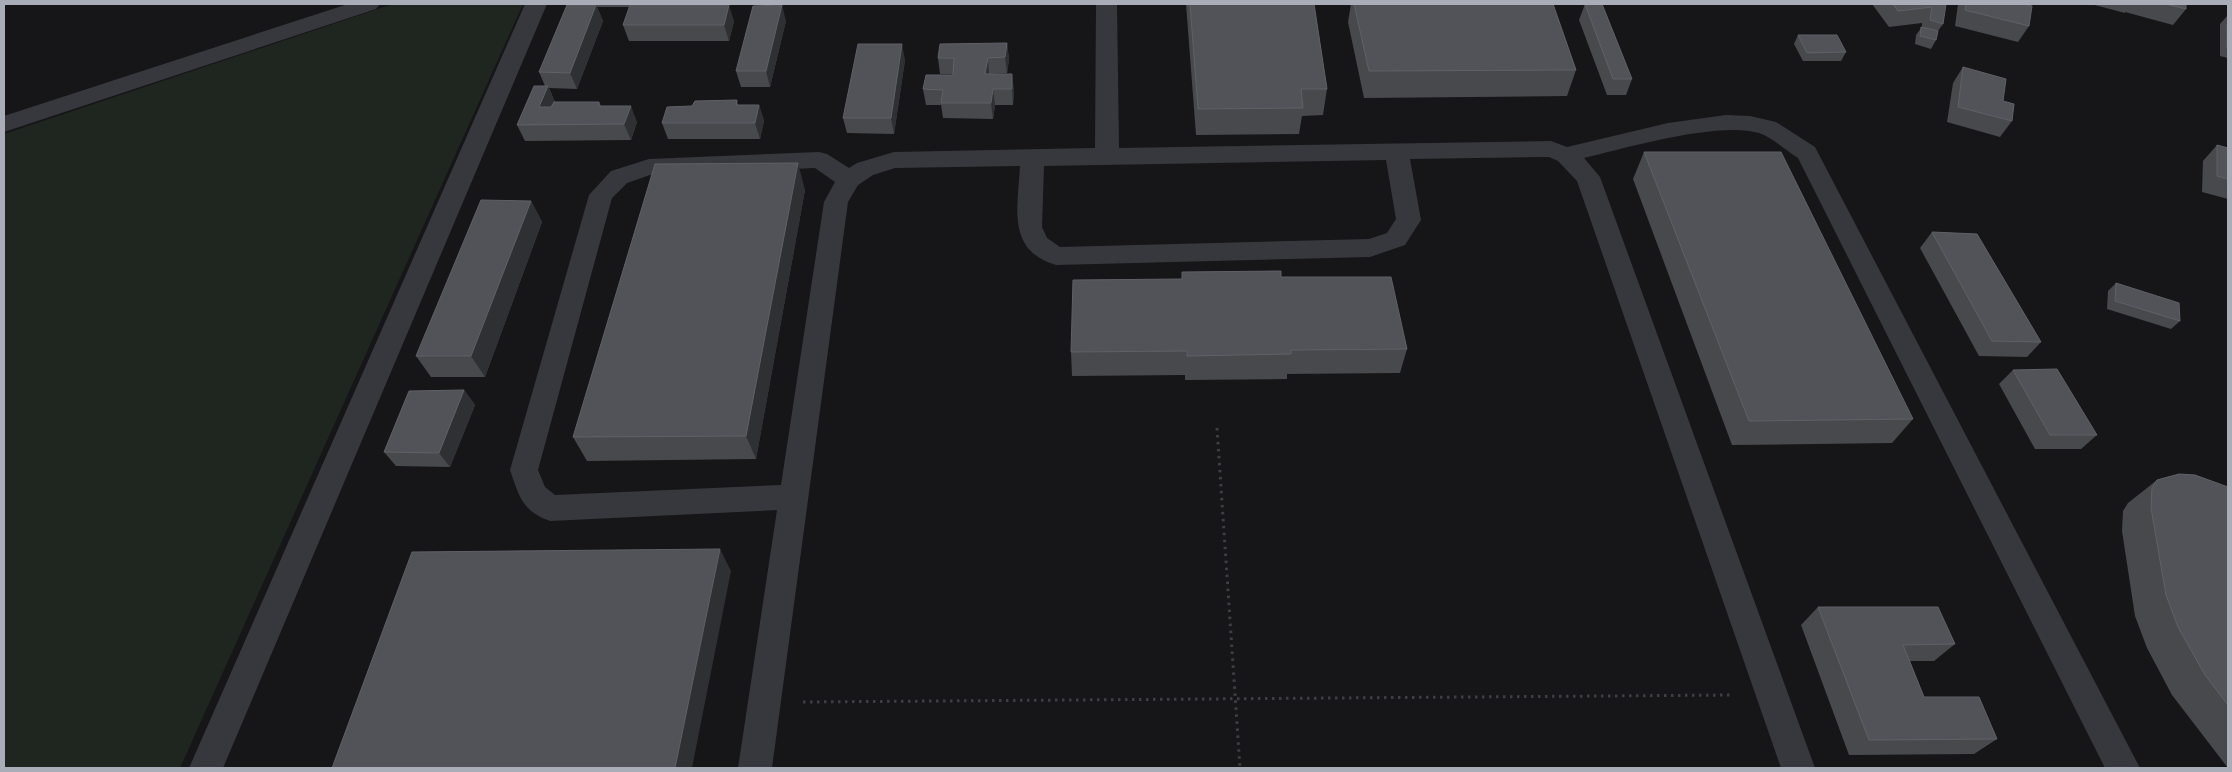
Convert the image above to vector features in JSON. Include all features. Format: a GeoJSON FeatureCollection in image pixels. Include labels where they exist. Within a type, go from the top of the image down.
{"type":"FeatureCollection","features":[{"type":"Feature","properties":{"kind":"street"},"geometry":{"type":"LineString","coordinates":[[4,124],[369,4]]}},
{"type":"Feature","properties":{"kind":"street"},"geometry":{"type":"LineString","coordinates":[[206,768],[536,4]]}},
{"type":"Feature","properties":{"kind":"street"},"geometry":{"type":"LineString","coordinates":[[1106,4],[1107,155]]}},
{"type":"Feature","properties":{"kind":"street"},"geometry":{"type":"LineString","coordinates":[[1566,155],[1634,138],[1728,122],[1767,128],[1807,153],[2123,768]]}},
{"type":"Feature","properties":{"kind":"street"},"geometry":{"type":"LineString","coordinates":[[755,768],[766,702],[836,202],[850,179],[865,169],[894,160],[1107,155],[1551,150],[1566,155],[1588,177],[1798,768]]}},
{"type":"Feature","properties":{"kind":"street"},"geometry":{"type":"LineString","coordinates":[[1032,157],[1030,227],[1037,244],[1056,256],[1370,248],[1396,239],[1409,220],[1397,153]]}},
{"type":"Feature","properties":{"kind":"street"},"geometry":{"type":"LineString","coordinates":[[794,497],[550,508],[533,495],[524,470],[601,194],[619,177],[650,167],[819,160],[850,179]]}},
{"type":"Feature","properties":{"kind":"path"},"geometry":{"type":"LineString","coordinates":[[1217,428],[1240,768]]}},
{"type":"Feature","properties":{"kind":"path"},"geometry":{"type":"LineString","coordinates":[[766,702],[1772,695]]}},
{"type":"Feature","properties":{"kind":"shaded area"},"geometry":{"type":"Polygon","coordinates":[[[393,4],[523,4],[180,768],[4,768],[4,134],[393,4]]]}},
{"type":"Feature","properties":{"kind":"building"},"geometry":{"type":"Polygon","coordinates":[[[1190,4],[1314,4],[1327,89],[1301,89],[1303,108],[1198,109],[1190,4]]]}},
{"type":"Feature","properties":{"kind":"building"},"geometry":{"type":"Polygon","coordinates":[[[1354,4],[1553,4],[1576,70],[1369,71],[1354,4]]]}},
{"type":"Feature","properties":{"kind":"building"},"geometry":{"type":"Polygon","coordinates":[[[1585,4],[1602,4],[1632,79],[1613,79],[1585,4]]]}},
{"type":"Feature","properties":{"kind":"building"},"geometry":{"type":"Polygon","coordinates":[[[1893,4],[1946,4],[1943,24],[1930,20],[1932,7],[1898,11],[1893,4]]]}},
{"type":"Feature","properties":{"kind":"building"},"geometry":{"type":"Polygon","coordinates":[[[1966,4],[2023,4],[2032,6],[2029,26],[1965,10],[1966,4]]]}},
{"type":"Feature","properties":{"kind":"building"},"geometry":{"type":"Polygon","coordinates":[[[2166,4],[2186,4],[2186,9],[2166,4]]]}},
{"type":"Feature","properties":{"kind":"building"},"geometry":{"type":"Polygon","coordinates":[[[567,5],[596,5],[570,73],[539,72],[567,5]]]}},
{"type":"Feature","properties":{"kind":"building"},"geometry":{"type":"Polygon","coordinates":[[[630,5],[729,5],[724,25],[623,25],[630,5]]]}},
{"type":"Feature","properties":{"kind":"building"},"geometry":{"type":"Polygon","coordinates":[[[782,5],[766,71],[736,71],[753,6],[782,5]]]}},
{"type":"Feature","properties":{"kind":"building"},"geometry":{"type":"Polygon","coordinates":[[[2228,26],[2228,48],[2227,47],[2228,26]]]}},
{"type":"Feature","properties":{"kind":"building"},"geometry":{"type":"Polygon","coordinates":[[[1921,27],[1938,31],[1936,40],[1920,36],[1921,27]]]}},
{"type":"Feature","properties":{"kind":"building"},"geometry":{"type":"Polygon","coordinates":[[[1798,35],[1837,35],[1846,52],[1807,53],[1798,35]]]}},
{"type":"Feature","properties":{"kind":"building"},"geometry":{"type":"Polygon","coordinates":[[[1007,43],[1005,57],[988,58],[985,74],[1012,74],[1012,89],[993,89],[991,103],[941,103],[943,90],[923,89],[926,75],[953,75],[954,58],[938,58],[940,44],[1007,43]]]}},
{"type":"Feature","properties":{"kind":"building"},"geometry":{"type":"Polygon","coordinates":[[[858,44],[902,44],[891,118],[843,118],[858,44]]]}},
{"type":"Feature","properties":{"kind":"building"},"geometry":{"type":"Polygon","coordinates":[[[1963,67],[2006,79],[2003,101],[2014,104],[2012,121],[1958,107],[1963,67]]]}},
{"type":"Feature","properties":{"kind":"building"},"geometry":{"type":"Polygon","coordinates":[[[534,86],[548,86],[539,107],[551,107],[554,102],[599,102],[599,106],[631,106],[624,124],[517,125],[534,86]]]}},
{"type":"Feature","properties":{"kind":"building"},"geometry":{"type":"Polygon","coordinates":[[[737,100],[736,105],[759,105],[755,123],[662,123],[667,107],[692,106],[695,101],[737,100]]]}},
{"type":"Feature","properties":{"kind":"building"},"geometry":{"type":"Polygon","coordinates":[[[2217,145],[2228,148],[2228,179],[2217,176],[2217,145]]]}},
{"type":"Feature","properties":{"kind":"building"},"geometry":{"type":"Polygon","coordinates":[[[1644,152],[1781,152],[1913,419],[1749,421],[1644,152]]]}},
{"type":"Feature","properties":{"kind":"building"},"geometry":{"type":"Polygon","coordinates":[[[798,163],[746,436],[573,437],[655,164],[798,163]]]}},
{"type":"Feature","properties":{"kind":"building"},"geometry":{"type":"Polygon","coordinates":[[[481,200],[531,201],[471,356],[416,356],[481,200]]]}},
{"type":"Feature","properties":{"kind":"building"},"geometry":{"type":"Polygon","coordinates":[[[1932,232],[1977,234],[2041,342],[1992,341],[1932,232]]]}},
{"type":"Feature","properties":{"kind":"building"},"geometry":{"type":"Polygon","coordinates":[[[1281,271],[1281,277],[1391,277],[1407,349],[1291,350],[1291,354],[1187,356],[1187,351],[1071,352],[1073,280],[1182,279],[1182,272],[1281,271]]]}},
{"type":"Feature","properties":{"kind":"building"},"geometry":{"type":"Polygon","coordinates":[[[2116,283],[2179,303],[2180,321],[2115,301],[2116,283]]]}},
{"type":"Feature","properties":{"kind":"building"},"geometry":{"type":"Polygon","coordinates":[[[2057,369],[2097,435],[2050,435],[2013,370],[2057,369]]]}},
{"type":"Feature","properties":{"kind":"building"},"geometry":{"type":"Polygon","coordinates":[[[464,390],[439,453],[384,452],[409,391],[464,390]]]}},
{"type":"Feature","properties":{"kind":"building"},"geometry":{"type":"Polygon","coordinates":[[[2179,474],[2195,475],[2228,487],[2228,705],[2205,675],[2178,627],[2166,595],[2151,508],[2152,488],[2157,480],[2179,474]]]}},
{"type":"Feature","properties":{"kind":"building"},"geometry":{"type":"Polygon","coordinates":[[[720,549],[675,768],[332,768],[412,552],[720,549]]]}},
{"type":"Feature","properties":{"kind":"building"},"geometry":{"type":"Polygon","coordinates":[[[1818,607],[1938,607],[1955,644],[1903,645],[1924,697],[1979,697],[1997,739],[1869,740],[1818,607]]]}}]}
